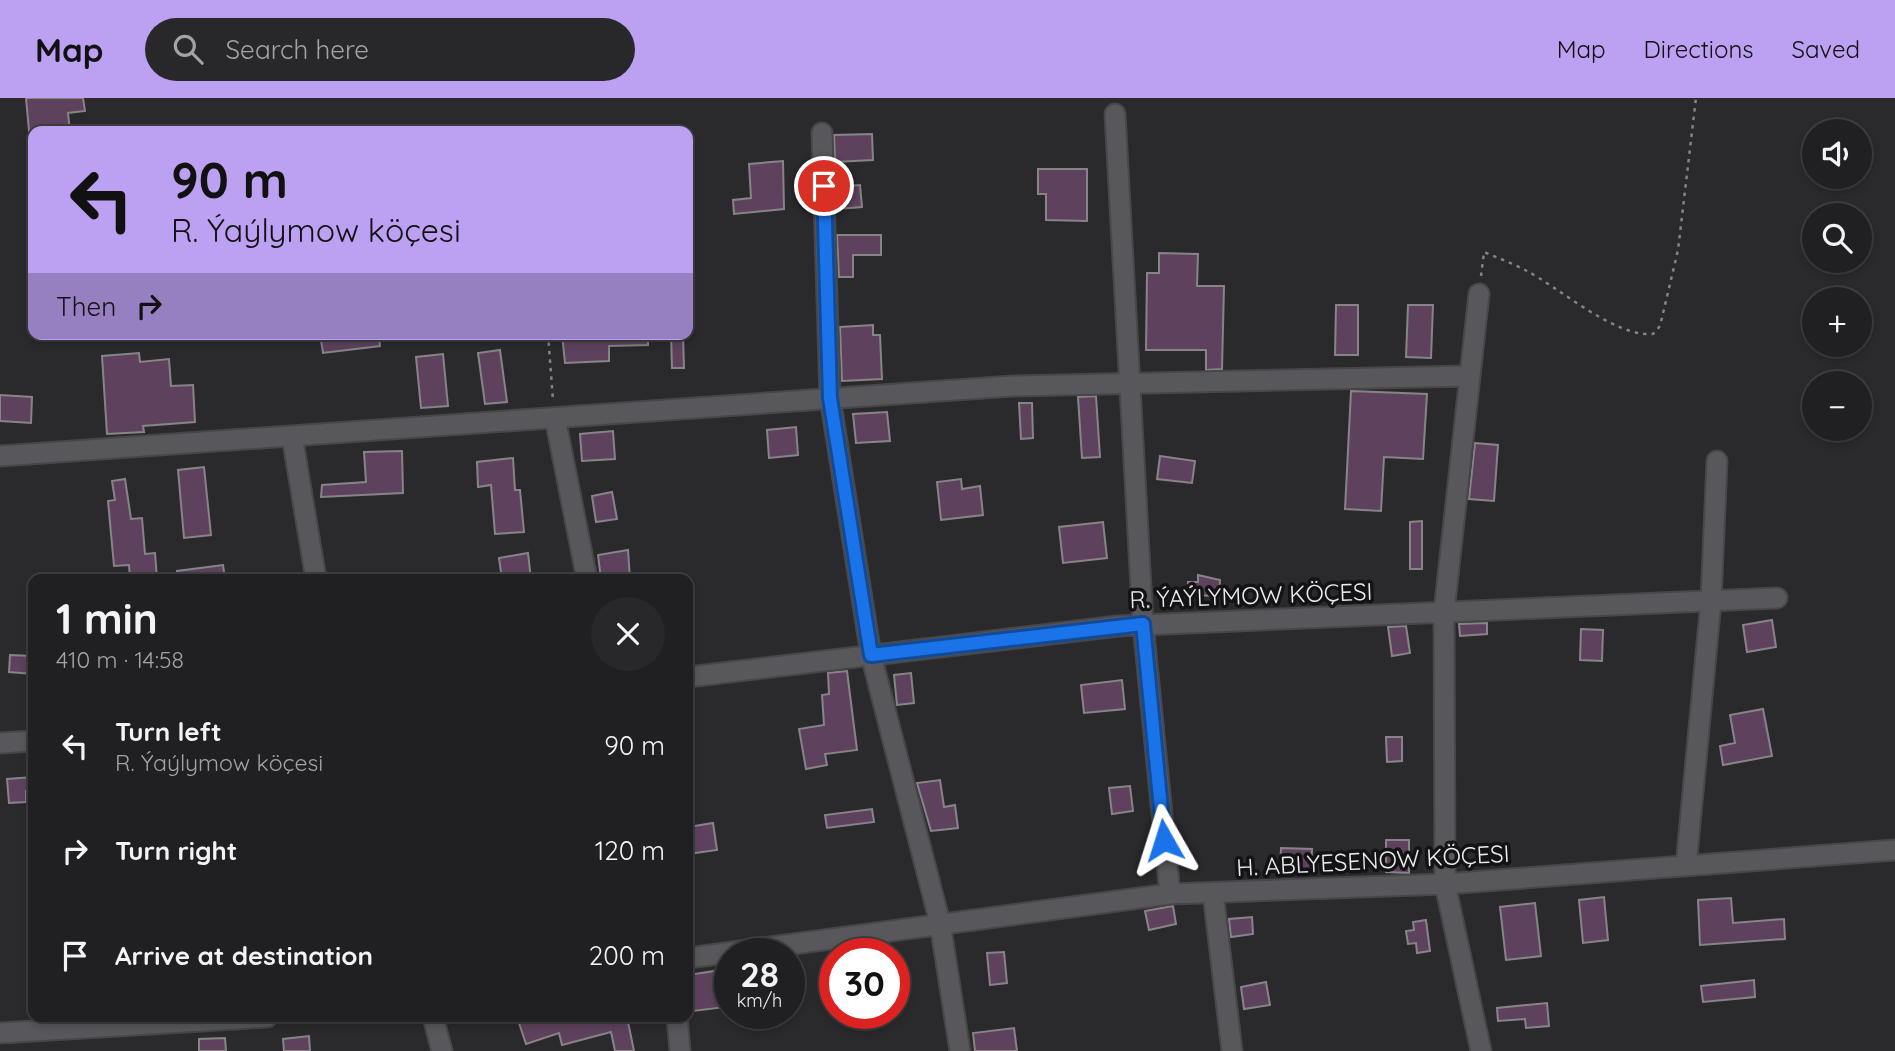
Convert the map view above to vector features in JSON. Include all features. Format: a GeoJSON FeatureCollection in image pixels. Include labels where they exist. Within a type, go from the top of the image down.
{"type":"FeatureCollection","features":[{"type":"Feature","properties":{"kind":"street"},"geometry":{"type":"LineString","coordinates":[[1115,114],[1143,624],[1170,894]]}},
{"type":"Feature","properties":{"kind":"street"},"geometry":{"type":"LineString","coordinates":[[822,133],[830,398],[871,655],[940,923],[960,1051]]}},
{"type":"Feature","properties":{"kind":"street"},"geometry":{"type":"LineString","coordinates":[[1479,294],[1444,612],[1445,884],[1481,1051]]}},
{"type":"Feature","properties":{"kind":"street"},"geometry":{"type":"LineString","coordinates":[[0,456],[1013,386],[1469,376]]}},
{"type":"Feature","properties":{"kind":"street"},"geometry":{"type":"LineString","coordinates":[[555,418],[586,574]]}},
{"type":"Feature","properties":{"kind":"street"},"geometry":{"type":"LineString","coordinates":[[292,436],[316,574]]}},
{"type":"Feature","properties":{"kind":"street"},"geometry":{"type":"LineString","coordinates":[[1686,866],[1711,601],[1717,461]]}},
{"type":"Feature","properties":{"kind":"street","name":"R. ÝAÝLYMOW KÖÇESI"},"geometry":{"type":"LineString","coordinates":[[693,676],[1143,624],[1777,598]]}},
{"type":"Feature","properties":{"kind":"street"},"geometry":{"type":"LineString","coordinates":[[0,743],[28,741]]}},
{"type":"Feature","properties":{"kind":"street","name":"H. ABLYESENOW KÖÇESI"},"geometry":{"type":"LineString","coordinates":[[693,957],[1170,894],[1445,884],[1895,850]]}},
{"type":"Feature","properties":{"kind":"street"},"geometry":{"type":"LineString","coordinates":[[1213,893],[1232,1051]]}},
{"type":"Feature","properties":{"kind":"street"},"geometry":{"type":"LineString","coordinates":[[0,1033],[184,1022]]}},
{"type":"Feature","properties":{"kind":"street"},"geometry":{"type":"LineString","coordinates":[[434,1022],[442,1051]]}},
{"type":"Feature","properties":{"kind":"street"},"geometry":{"type":"LineString","coordinates":[[677,1022],[680,1051]]}},
{"type":"Feature","properties":{"kind":"path"},"geometry":{"type":"LineString","coordinates":[[1479,294],[1484,252],[1524,269],[1619,327],[1653,334],[1660,326],[1678,250],[1696,98]]}},
{"type":"Feature","properties":{"kind":"path"},"geometry":{"type":"LineString","coordinates":[[548,340],[555,418]]}},
{"type":"Feature","properties":{"kind":"building"},"geometry":{"type":"Polygon","coordinates":[[[26,98],[83,98],[85,111],[68,113],[69,126],[29,126],[26,98]]]}},
{"type":"Feature","properties":{"kind":"building"},"geometry":{"type":"Polygon","coordinates":[[[872,134],[873,160],[835,162],[834,135],[872,134]]]}},
{"type":"Feature","properties":{"kind":"building"},"geometry":{"type":"Polygon","coordinates":[[[783,161],[784,209],[734,214],[733,200],[751,198],[749,164],[783,161]]]}},
{"type":"Feature","properties":{"kind":"building"},"geometry":{"type":"Polygon","coordinates":[[[1038,169],[1087,169],[1087,221],[1046,220],[1046,194],[1038,194],[1038,169]]]}},
{"type":"Feature","properties":{"kind":"building"},"geometry":{"type":"Polygon","coordinates":[[[860,185],[862,207],[837,209],[836,187],[860,185]]]}},
{"type":"Feature","properties":{"kind":"building"},"geometry":{"type":"Polygon","coordinates":[[[837,235],[881,235],[881,255],[853,255],[853,277],[839,277],[837,235]]]}},
{"type":"Feature","properties":{"kind":"building"},"geometry":{"type":"Polygon","coordinates":[[[1159,253],[1198,254],[1197,286],[1224,286],[1222,369],[1206,370],[1206,350],[1146,350],[1147,273],[1159,273],[1159,253]]]}},
{"type":"Feature","properties":{"kind":"building"},"geometry":{"type":"Polygon","coordinates":[[[1336,305],[1358,305],[1358,355],[1335,355],[1336,305]]]}},
{"type":"Feature","properties":{"kind":"building"},"geometry":{"type":"Polygon","coordinates":[[[1408,305],[1433,305],[1431,358],[1406,357],[1408,305]]]}},
{"type":"Feature","properties":{"kind":"building"},"geometry":{"type":"Polygon","coordinates":[[[873,325],[873,335],[880,335],[882,379],[842,381],[840,327],[873,325]]]}},
{"type":"Feature","properties":{"kind":"building"},"geometry":{"type":"Polygon","coordinates":[[[321,340],[380,340],[380,346],[323,353],[321,340]]]}},
{"type":"Feature","properties":{"kind":"building"},"geometry":{"type":"Polygon","coordinates":[[[563,340],[648,340],[648,345],[609,346],[609,361],[565,363],[563,340]]]}},
{"type":"Feature","properties":{"kind":"building"},"geometry":{"type":"Polygon","coordinates":[[[671,340],[683,340],[684,368],[672,368],[671,340]]]}},
{"type":"Feature","properties":{"kind":"building"},"geometry":{"type":"Polygon","coordinates":[[[500,350],[507,402],[485,404],[478,353],[500,350]]]}},
{"type":"Feature","properties":{"kind":"building"},"geometry":{"type":"Polygon","coordinates":[[[139,353],[140,362],[169,359],[171,386],[193,385],[195,422],[143,426],[144,432],[107,434],[102,356],[139,353]]]}},
{"type":"Feature","properties":{"kind":"building"},"geometry":{"type":"Polygon","coordinates":[[[443,354],[448,406],[421,408],[416,357],[443,354]]]}},
{"type":"Feature","properties":{"kind":"building"},"geometry":{"type":"Polygon","coordinates":[[[1351,391],[1427,394],[1423,459],[1384,457],[1381,511],[1345,509],[1351,391]]]}},
{"type":"Feature","properties":{"kind":"building"},"geometry":{"type":"Polygon","coordinates":[[[0,395],[32,397],[31,423],[0,421],[0,395]]]}},
{"type":"Feature","properties":{"kind":"building"},"geometry":{"type":"Polygon","coordinates":[[[1096,396],[1100,457],[1082,458],[1078,397],[1096,396]]]}},
{"type":"Feature","properties":{"kind":"building"},"geometry":{"type":"Polygon","coordinates":[[[1019,403],[1032,403],[1033,438],[1021,439],[1019,403]]]}},
{"type":"Feature","properties":{"kind":"building"},"geometry":{"type":"Polygon","coordinates":[[[887,412],[890,441],[856,443],[853,414],[887,412]]]}},
{"type":"Feature","properties":{"kind":"building"},"geometry":{"type":"Polygon","coordinates":[[[796,427],[798,455],[769,458],[767,430],[796,427]]]}},
{"type":"Feature","properties":{"kind":"building"},"geometry":{"type":"Polygon","coordinates":[[[613,431],[615,459],[582,461],[580,434],[613,431]]]}},
{"type":"Feature","properties":{"kind":"building"},"geometry":{"type":"Polygon","coordinates":[[[1475,443],[1498,445],[1494,501],[1469,499],[1475,443]]]}},
{"type":"Feature","properties":{"kind":"building"},"geometry":{"type":"Polygon","coordinates":[[[402,451],[403,493],[321,497],[322,485],[366,482],[364,452],[402,451]]]}},
{"type":"Feature","properties":{"kind":"building"},"geometry":{"type":"Polygon","coordinates":[[[1160,456],[1195,461],[1192,483],[1157,479],[1160,456]]]}},
{"type":"Feature","properties":{"kind":"building"},"geometry":{"type":"Polygon","coordinates":[[[513,458],[515,490],[520,490],[524,532],[495,534],[491,485],[478,487],[477,462],[513,458]]]}},
{"type":"Feature","properties":{"kind":"building"},"geometry":{"type":"Polygon","coordinates":[[[204,467],[211,535],[184,538],[178,470],[204,467]]]}},
{"type":"Feature","properties":{"kind":"building"},"geometry":{"type":"Polygon","coordinates":[[[125,479],[131,519],[142,518],[145,554],[155,553],[157,574],[130,574],[129,565],[114,566],[108,501],[115,500],[112,481],[125,479]]]}},
{"type":"Feature","properties":{"kind":"building"},"geometry":{"type":"Polygon","coordinates":[[[961,479],[962,489],[980,486],[983,515],[941,520],[937,482],[961,479]]]}},
{"type":"Feature","properties":{"kind":"building"},"geometry":{"type":"Polygon","coordinates":[[[612,492],[617,519],[596,522],[592,496],[612,492]]]}},
{"type":"Feature","properties":{"kind":"building"},"geometry":{"type":"Polygon","coordinates":[[[1422,521],[1422,569],[1410,569],[1410,522],[1422,521]]]}},
{"type":"Feature","properties":{"kind":"building"},"geometry":{"type":"Polygon","coordinates":[[[1103,522],[1107,558],[1063,563],[1059,527],[1103,522]]]}},
{"type":"Feature","properties":{"kind":"building"},"geometry":{"type":"Polygon","coordinates":[[[628,550],[630,574],[600,574],[598,555],[628,550]]]}},
{"type":"Feature","properties":{"kind":"building"},"geometry":{"type":"Polygon","coordinates":[[[528,553],[530,574],[501,574],[499,558],[528,553]]]}},
{"type":"Feature","properties":{"kind":"building"},"geometry":{"type":"Polygon","coordinates":[[[223,565],[224,574],[177,574],[177,571],[223,565]]]}},
{"type":"Feature","properties":{"kind":"building"},"geometry":{"type":"Polygon","coordinates":[[[1198,575],[1220,580],[1219,596],[1188,595],[1188,582],[1198,582],[1198,575]]]}},
{"type":"Feature","properties":{"kind":"building"},"geometry":{"type":"Polygon","coordinates":[[[1772,620],[1776,647],[1747,652],[1743,625],[1772,620]]]}},
{"type":"Feature","properties":{"kind":"building"},"geometry":{"type":"Polygon","coordinates":[[[1487,623],[1487,634],[1460,636],[1459,624],[1487,623]]]}},
{"type":"Feature","properties":{"kind":"building"},"geometry":{"type":"Polygon","coordinates":[[[1406,626],[1410,653],[1392,656],[1388,627],[1406,626]]]}},
{"type":"Feature","properties":{"kind":"building"},"geometry":{"type":"Polygon","coordinates":[[[1581,629],[1603,630],[1602,661],[1580,660],[1581,629]]]}},
{"type":"Feature","properties":{"kind":"building"},"geometry":{"type":"Polygon","coordinates":[[[10,655],[28,656],[28,674],[9,672],[10,655]]]}},
{"type":"Feature","properties":{"kind":"building"},"geometry":{"type":"Polygon","coordinates":[[[847,671],[857,750],[825,754],[827,765],[806,769],[799,729],[824,725],[822,695],[829,694],[828,673],[847,671]]]}},
{"type":"Feature","properties":{"kind":"building"},"geometry":{"type":"Polygon","coordinates":[[[911,673],[914,703],[897,705],[894,675],[911,673]]]}},
{"type":"Feature","properties":{"kind":"building"},"geometry":{"type":"Polygon","coordinates":[[[1122,680],[1125,709],[1084,713],[1081,685],[1122,680]]]}},
{"type":"Feature","properties":{"kind":"building"},"geometry":{"type":"Polygon","coordinates":[[[1763,709],[1772,756],[1723,765],[1720,746],[1735,743],[1730,715],[1763,709]]]}},
{"type":"Feature","properties":{"kind":"building"},"geometry":{"type":"Polygon","coordinates":[[[1386,737],[1402,737],[1402,761],[1387,762],[1386,737]]]}},
{"type":"Feature","properties":{"kind":"building"},"geometry":{"type":"Polygon","coordinates":[[[28,777],[26,802],[9,803],[7,779],[28,777]]]}},
{"type":"Feature","properties":{"kind":"building"},"geometry":{"type":"Polygon","coordinates":[[[940,780],[944,807],[955,805],[958,828],[931,831],[917,783],[940,780]]]}},
{"type":"Feature","properties":{"kind":"building"},"geometry":{"type":"Polygon","coordinates":[[[1130,786],[1133,811],[1112,814],[1109,788],[1130,786]]]}},
{"type":"Feature","properties":{"kind":"building"},"geometry":{"type":"Polygon","coordinates":[[[872,809],[874,822],[827,828],[825,815],[872,809]]]}},
{"type":"Feature","properties":{"kind":"building"},"geometry":{"type":"Polygon","coordinates":[[[713,823],[717,850],[693,853],[693,826],[713,823]]]}},
{"type":"Feature","properties":{"kind":"building"},"geometry":{"type":"Polygon","coordinates":[[[1386,840],[1409,840],[1409,873],[1386,872],[1386,840]]]}},
{"type":"Feature","properties":{"kind":"building"},"geometry":{"type":"Polygon","coordinates":[[[1281,848],[1312,849],[1311,873],[1280,872],[1281,848]]]}},
{"type":"Feature","properties":{"kind":"building"},"geometry":{"type":"Polygon","coordinates":[[[1604,897],[1608,940],[1583,943],[1579,900],[1604,897]]]}},
{"type":"Feature","properties":{"kind":"building"},"geometry":{"type":"Polygon","coordinates":[[[1731,898],[1733,923],[1784,919],[1785,939],[1700,945],[1698,900],[1731,898]]]}},
{"type":"Feature","properties":{"kind":"building"},"geometry":{"type":"Polygon","coordinates":[[[1535,903],[1541,956],[1506,960],[1500,907],[1535,903]]]}},
{"type":"Feature","properties":{"kind":"building"},"geometry":{"type":"Polygon","coordinates":[[[1173,906],[1176,924],[1149,930],[1145,911],[1173,906]]]}},
{"type":"Feature","properties":{"kind":"building"},"geometry":{"type":"Polygon","coordinates":[[[1252,917],[1253,934],[1231,937],[1229,919],[1252,917]]]}},
{"type":"Feature","properties":{"kind":"building"},"geometry":{"type":"Polygon","coordinates":[[[1426,920],[1430,951],[1417,953],[1416,943],[1408,944],[1406,931],[1414,930],[1413,922],[1426,920]]]}},
{"type":"Feature","properties":{"kind":"building"},"geometry":{"type":"Polygon","coordinates":[[[1004,952],[1007,983],[990,985],[987,953],[1004,952]]]}},
{"type":"Feature","properties":{"kind":"building"},"geometry":{"type":"Polygon","coordinates":[[[714,971],[714,1008],[693,1011],[693,974],[714,971]]]}},
{"type":"Feature","properties":{"kind":"building"},"geometry":{"type":"Polygon","coordinates":[[[1754,980],[1755,997],[1703,1002],[1701,986],[1754,980]]]}},
{"type":"Feature","properties":{"kind":"building"},"geometry":{"type":"Polygon","coordinates":[[[1266,982],[1270,1005],[1244,1009],[1241,987],[1266,982]]]}},
{"type":"Feature","properties":{"kind":"building"},"geometry":{"type":"Polygon","coordinates":[[[1547,1003],[1549,1026],[1526,1028],[1525,1019],[1498,1021],[1497,1008],[1547,1003]]]}},
{"type":"Feature","properties":{"kind":"building"},"geometry":{"type":"Polygon","coordinates":[[[519,1022],[628,1022],[634,1051],[615,1051],[611,1032],[562,1045],[559,1033],[526,1044],[519,1022]]]}},
{"type":"Feature","properties":{"kind":"building"},"geometry":{"type":"Polygon","coordinates":[[[1014,1028],[1017,1051],[975,1051],[973,1033],[1014,1028]]]}},
{"type":"Feature","properties":{"kind":"building"},"geometry":{"type":"Polygon","coordinates":[[[309,1036],[310,1051],[284,1051],[283,1039],[309,1036]]]}},
{"type":"Feature","properties":{"kind":"building"},"geometry":{"type":"Polygon","coordinates":[[[225,1038],[226,1051],[199,1051],[199,1039],[225,1038]]]}},
{"type":"Feature","properties":{"kind":"route"},"geometry":{"type":"LineString","coordinates":[[824,186],[830,398],[871,655],[1143,624],[1164,840]]}}]}
